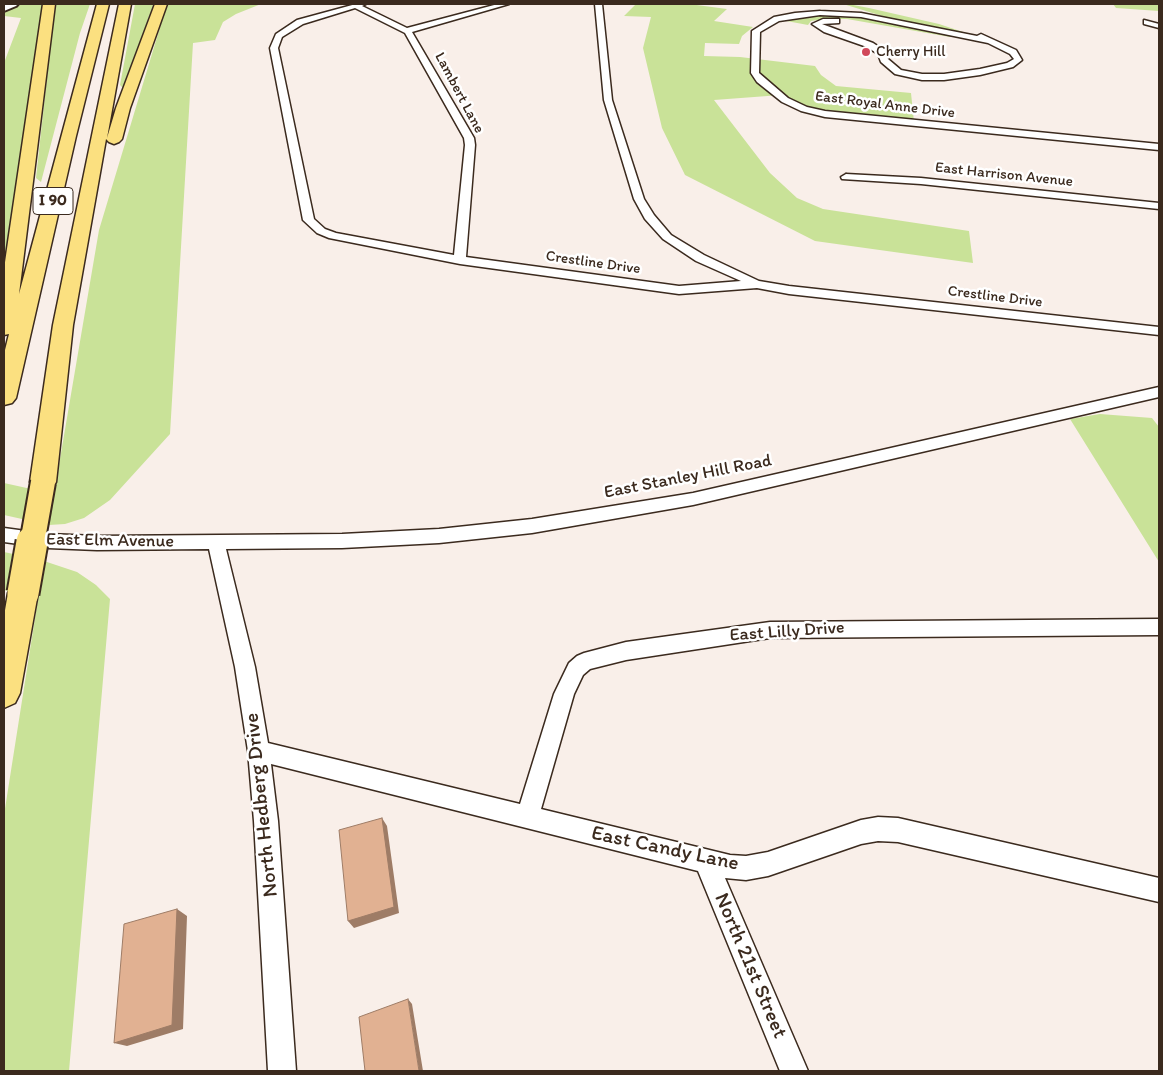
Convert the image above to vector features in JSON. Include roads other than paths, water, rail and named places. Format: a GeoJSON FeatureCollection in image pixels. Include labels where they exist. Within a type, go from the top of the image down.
{"type":"FeatureCollection","features":[{"type":"Feature","properties":{"kind":"highway","name":"I 90"},"geometry":{"type":"LineString","coordinates":[[4,329],[18,239],[49,4]]}},
{"type":"Feature","properties":{"kind":"highway","name":"I 90"},"geometry":{"type":"LineString","coordinates":[[4,398],[68,136],[103,4]]}},
{"type":"Feature","properties":{"kind":"highway","name":"I 90"},"geometry":{"type":"LineString","coordinates":[[4,693],[43,482],[63,325],[125,4]]}},
{"type":"Feature","properties":{"kind":"highway"},"geometry":{"type":"LineString","coordinates":[[81,225],[112,146],[123,108],[161,4]]}},
{"type":"Feature","properties":{"kind":"main road"},"geometry":{"type":"LineString","coordinates":[[4,8],[13,4]]}},
{"type":"Feature","properties":{"kind":"street"},"geometry":{"type":"LineString","coordinates":[[406,31],[505,4]]}},
{"type":"Feature","properties":{"kind":"street"},"geometry":{"type":"LineString","coordinates":[[599,4],[608,100],[642,205],[649,217],[668,237],[700,258],[757,284]]}},
{"type":"Feature","properties":{"kind":"street","name":"Lambert Lane"},"geometry":{"type":"LineString","coordinates":[[360,5],[406,31],[421,53],[469,138],[470,145],[460,260]]}},
{"type":"Feature","properties":{"kind":"street","name":"Crestline Drive"},"geometry":{"type":"LineString","coordinates":[[360,5],[300,22],[279,36],[274,48],[309,220],[321,231],[333,236],[460,260],[680,290],[757,284],[789,290],[1159,331]]}},
{"type":"Feature","properties":{"kind":"street","name":"East Royal Anne Drive"},"geometry":{"type":"LineString","coordinates":[[992,41],[861,15],[827,12],[796,15],[777,19],[756,31],[755,73],[760,80],[785,100],[804,109],[825,114],[1159,147]]}},
{"type":"Feature","properties":{"kind":"street"},"geometry":{"type":"LineString","coordinates":[[901,14],[958,29],[992,41],[1013,52],[1018,60],[1010,65],[980,72],[944,77],[917,77],[898,72],[891,67],[882,53],[870,44],[827,30],[816,24],[823,21],[850,22],[954,40],[992,41]]}},
{"type":"Feature","properties":{"kind":"street"},"geometry":{"type":"LineString","coordinates":[[1147,22],[1159,26]]}},
{"type":"Feature","properties":{"kind":"street","name":"East Harrison Avenue"},"geometry":{"type":"LineString","coordinates":[[846,177],[921,182],[1159,206]]}},
{"type":"Feature","properties":{"kind":"street","name":"East Stanley Hill Road"},"geometry":{"type":"LineString","coordinates":[[216,542],[385,540],[447,536],[532,526],[693,499],[1159,392]]}},
{"type":"Feature","properties":{"kind":"street","name":"East Elm Avenue"},"geometry":{"type":"LineString","coordinates":[[4,535],[76,543],[216,542]]}},
{"type":"Feature","properties":{"kind":"street","name":"North Hedberg Drive"},"geometry":{"type":"LineString","coordinates":[[216,542],[245,667],[259,750],[266,821],[282,1071]]}},
{"type":"Feature","properties":{"kind":"street","name":"East Lilly Drive"},"geometry":{"type":"LineString","coordinates":[[527,817],[564,694],[573,673],[584,662],[626,651],[770,630],[1159,627]]}},
{"type":"Feature","properties":{"kind":"street","name":"East Candy Lane"},"geometry":{"type":"LineString","coordinates":[[259,750],[706,862],[746,868],[768,864],[861,832],[878,829],[898,830],[1159,890]]}},
{"type":"Feature","properties":{"kind":"street","name":"North 21st Street"},"geometry":{"type":"LineString","coordinates":[[706,862],[794,1071]]}},
{"type":"Feature","properties":{"kind":"place","name":"Cherry Hill"},"geometry":{"type":"Point","coordinates":[866,52]}}]}
